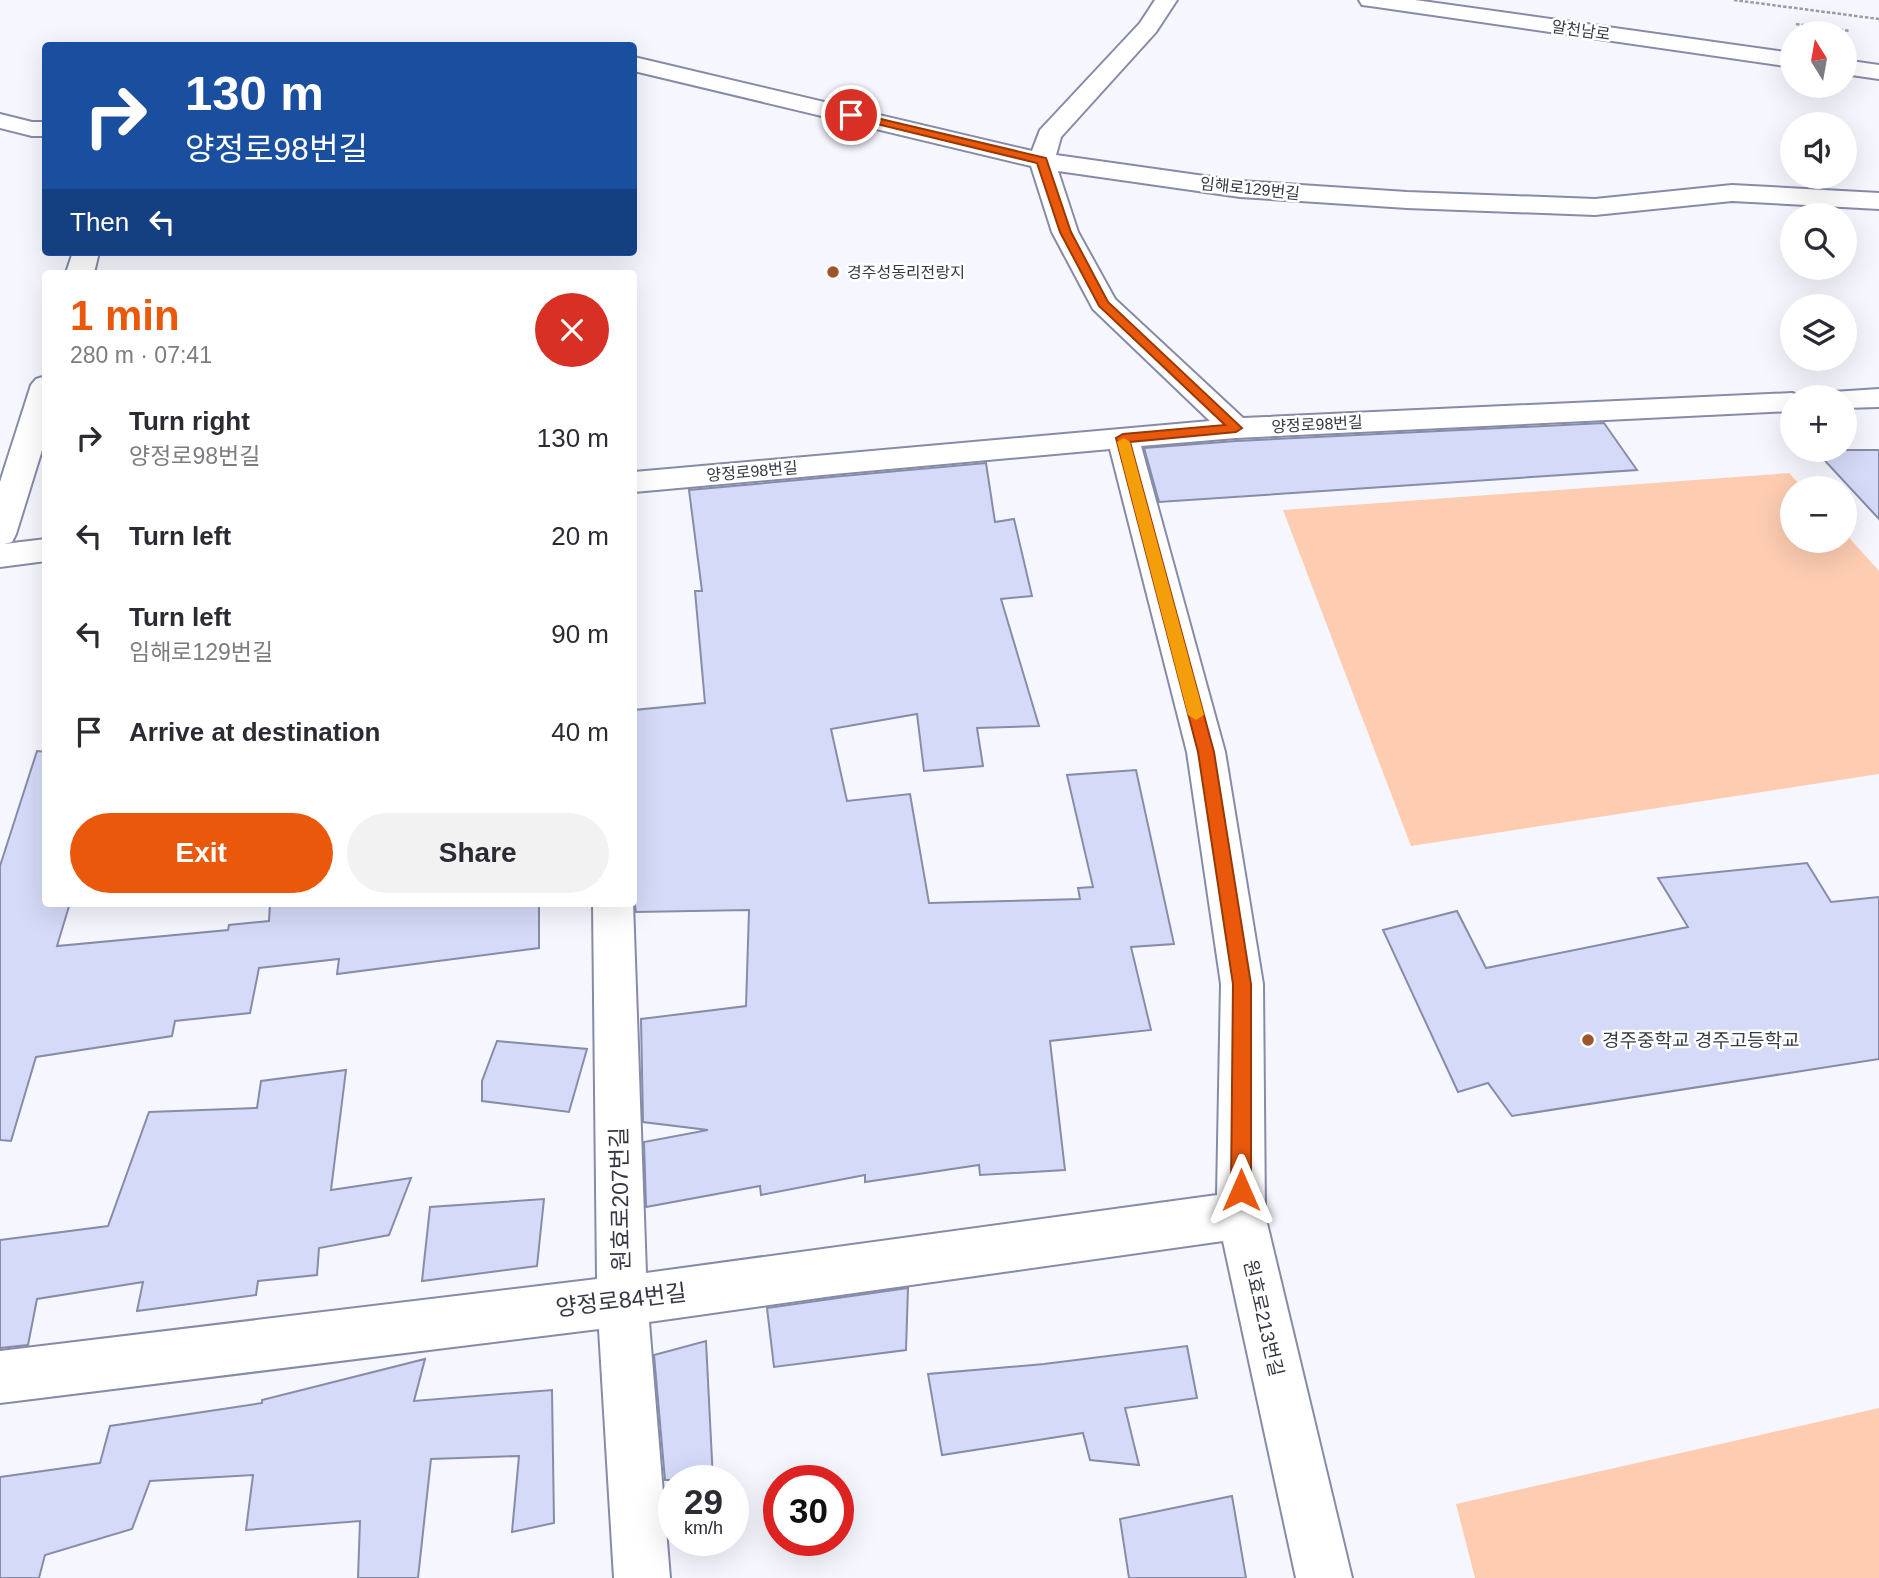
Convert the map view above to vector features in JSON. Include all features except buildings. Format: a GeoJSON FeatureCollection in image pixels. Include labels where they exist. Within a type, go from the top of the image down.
{"type":"FeatureCollection","features":[{"type":"Feature","properties":{"kind":"street"},"geometry":{"type":"LineString","coordinates":[[1166,0],[1148,27],[1049,135],[1042,161],[1065,232],[1103,303],[1236,428]]}},
{"type":"Feature","properties":{"kind":"street","name":"알천남로"},"geometry":{"type":"LineString","coordinates":[[1370,0],[1780,58]]}},
{"type":"Feature","properties":{"kind":"street","name":"임해로129번길"},"geometry":{"type":"LineString","coordinates":[[637,65],[1042,161],[1240,189],[1407,200],[1595,207],[1732,193],[1879,201]]}},
{"type":"Feature","properties":{"kind":"street"},"geometry":{"type":"LineString","coordinates":[[1857,69],[1879,72]]}},
{"type":"Feature","properties":{"kind":"street"},"geometry":{"type":"LineString","coordinates":[[0,121],[42,129]]}},
{"type":"Feature","properties":{"kind":"street"},"geometry":{"type":"LineString","coordinates":[[0,534],[42,398]]}},
{"type":"Feature","properties":{"kind":"street"},"geometry":{"type":"LineString","coordinates":[[1857,399],[1879,398]]}},
{"type":"Feature","properties":{"kind":"street","name":"양정로98번길"},"geometry":{"type":"LineString","coordinates":[[637,482],[1236,428],[1780,403]]}},
{"type":"Feature","properties":{"kind":"street","name":"원효로213번길"},"geometry":{"type":"LineString","coordinates":[[1123,438],[1206,752],[1242,984],[1241,1215],[1324,1578]]}},
{"type":"Feature","properties":{"kind":"street"},"geometry":{"type":"LineString","coordinates":[[0,555],[42,550]]}},
{"type":"Feature","properties":{"kind":"street","name":"원효로207번길"},"geometry":{"type":"LineString","coordinates":[[612,907],[622,1301],[642,1578]]}},
{"type":"Feature","properties":{"kind":"street","name":"양정로84번길"},"geometry":{"type":"LineString","coordinates":[[0,1377],[622,1301],[1241,1215]]}},
{"type":"Feature","properties":{"kind":"path"},"geometry":{"type":"LineString","coordinates":[[1734,0],[1879,19]]}},
{"type":"Feature","properties":{"kind":"shaded area"},"geometry":{"type":"Polygon","coordinates":[[[1789,473],[1792,476],[1780,476],[1780,553],[1857,553],[1857,546],[1879,571],[1879,774],[1411,846],[1283,510],[1789,473]]]}},
{"type":"Feature","properties":{"kind":"shaded area"},"geometry":{"type":"Polygon","coordinates":[[[1879,1408],[1879,1578],[1475,1578],[1456,1504],[1879,1408]]]}},
{"type":"Feature","properties":{"kind":"slow traffic"},"geometry":{"type":"LineString","coordinates":[[1124,442],[1196,715]]}},
{"type":"Feature","properties":{"kind":"place","name":"경주성동리전랑지"},"geometry":{"type":"Point","coordinates":[833,272]}},
{"type":"Feature","properties":{"kind":"place","name":"경주중학교 경주고등학교"},"geometry":{"type":"Point","coordinates":[1588,1040]}},
{"type":"Feature","properties":{"kind":"route"},"geometry":{"type":"LineString","coordinates":[[851,115],[1042,161],[1065,232],[1103,303],[1236,428],[1123,438],[1206,752],[1242,984],[1241,1190]]}}]}
